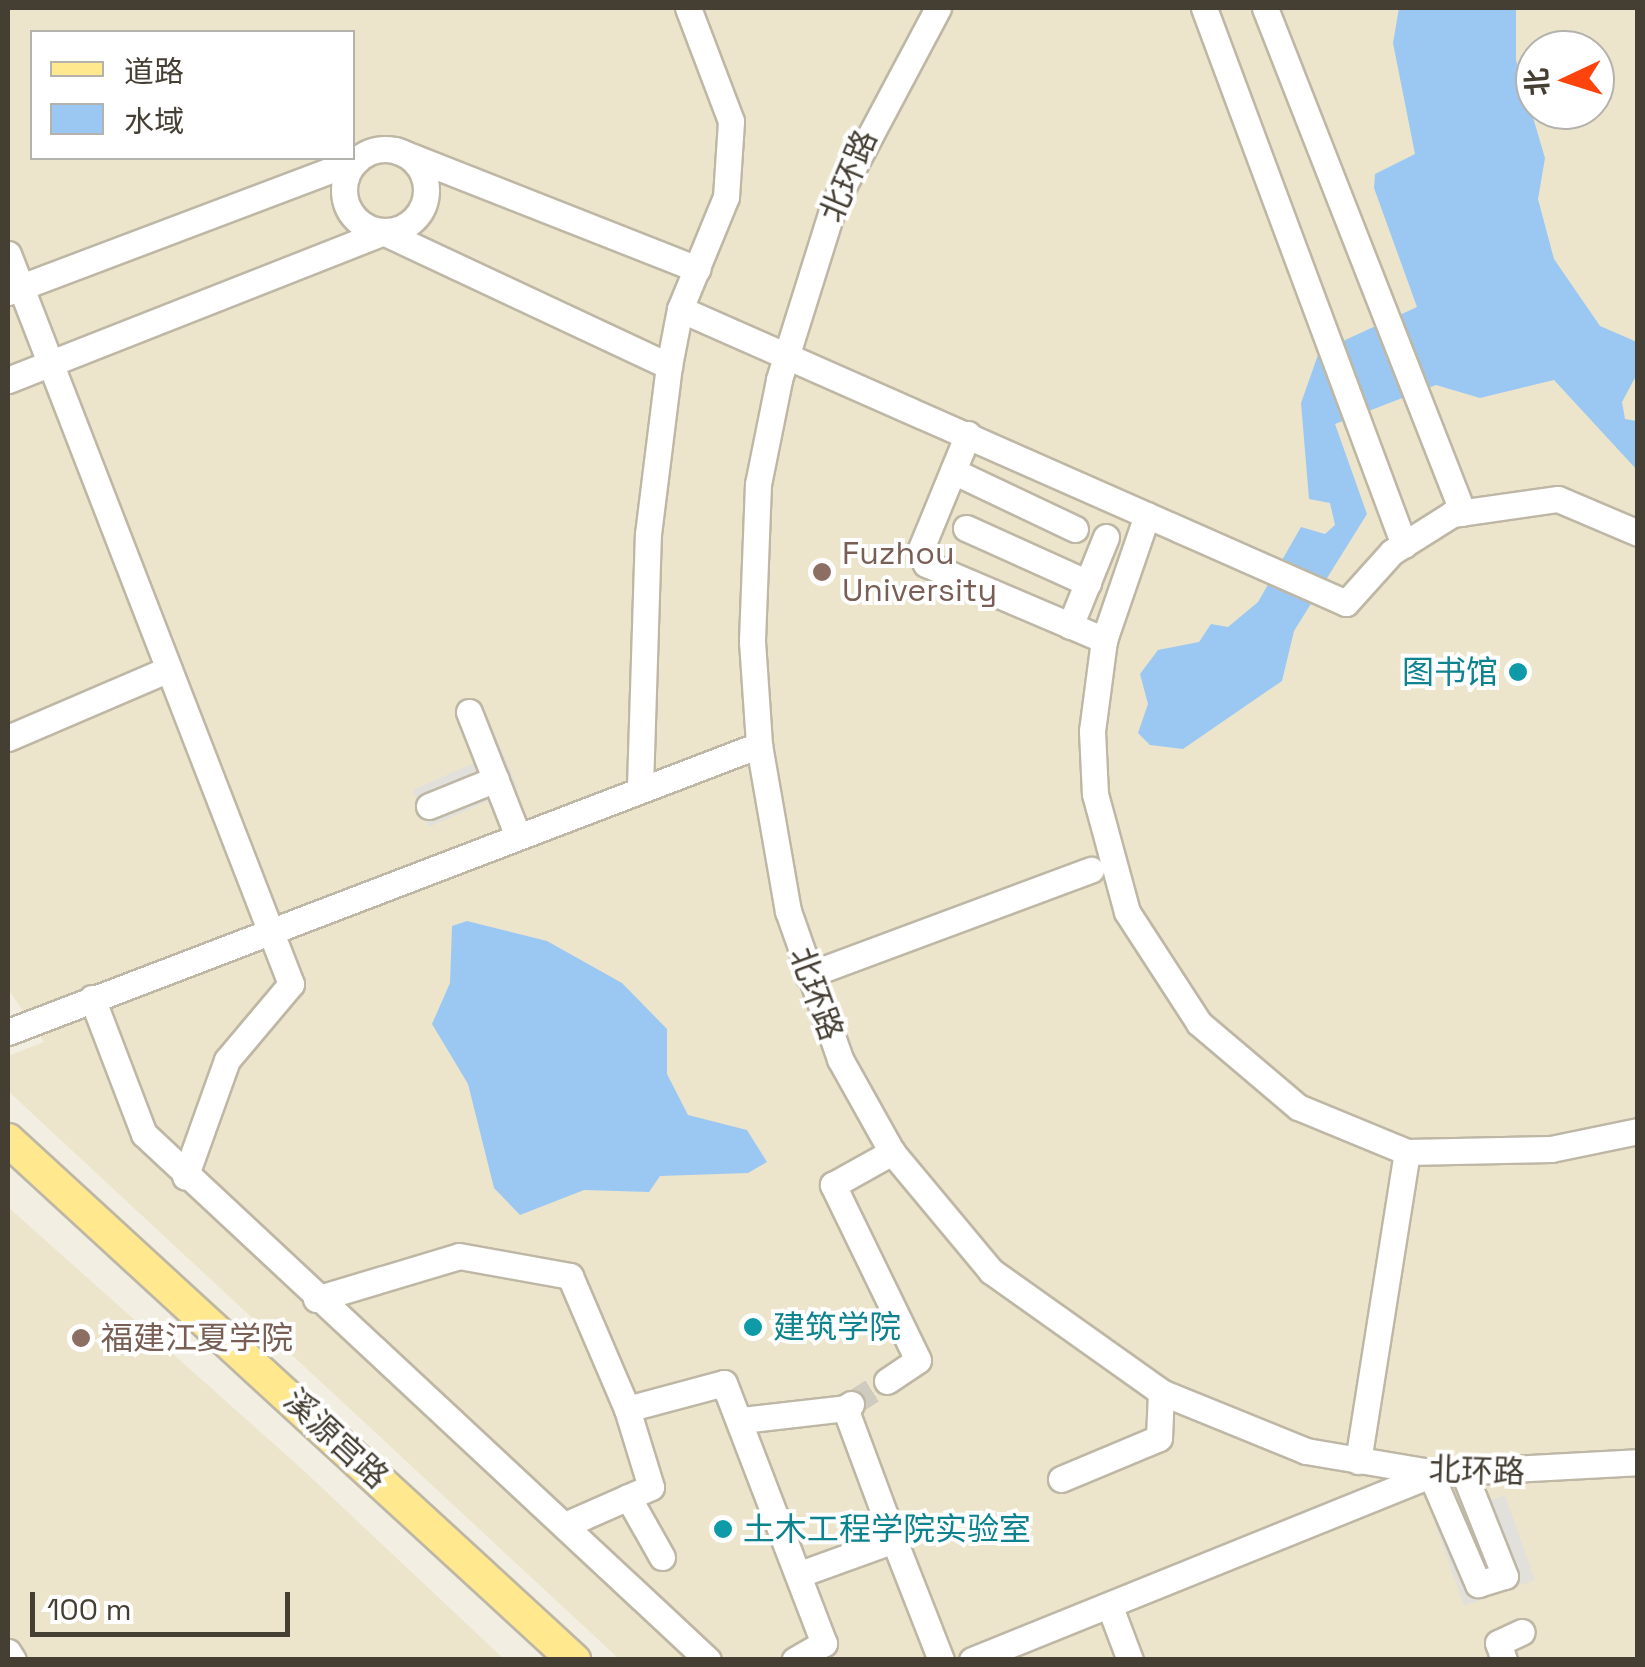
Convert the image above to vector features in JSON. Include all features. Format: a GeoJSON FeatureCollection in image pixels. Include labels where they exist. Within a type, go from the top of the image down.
{"type":"FeatureCollection","features":[{"type":"Feature","properties":{"kind":"main road","name":"溪源宫路"},"geometry":{"type":"LineString","coordinates":[[8,1140],[574,1660]]}},
{"type":"Feature","properties":{"kind":"main road","name":"溪源宫路"},"geometry":{"type":"LineString","coordinates":[[8,1164],[541,1660]]}},
{"type":"Feature","properties":{"kind":"street"},"geometry":{"type":"LineString","coordinates":[[640,786],[648,534],[669,366],[680,309],[726,197],[731,122],[688,8]]}},
{"type":"Feature","properties":{"kind":"street","name":"北环路"},"geometry":{"type":"LineString","coordinates":[[938,8],[854,156],[787,353],[754,536],[759,745],[808,975],[840,1060],[892,1152],[991,1271],[1161,1392],[1256,1434],[1358,1461],[1433,1474],[1638,1462]]}},
{"type":"Feature","properties":{"kind":"street"},"geometry":{"type":"LineString","coordinates":[[1204,8],[1404,545]]}},
{"type":"Feature","properties":{"kind":"street"},"geometry":{"type":"LineString","coordinates":[[1266,8],[1383,323],[1463,513]]}},
{"type":"Feature","properties":{"kind":"street"},"geometry":{"type":"LineString","coordinates":[[14,289],[356,160],[395,150],[697,269]]}},
{"type":"Feature","properties":{"kind":"street"},"geometry":{"type":"LineString","coordinates":[[8,380],[408,224],[424,203],[424,176],[395,150]]}},
{"type":"Feature","properties":{"kind":"street"},"geometry":{"type":"LineString","coordinates":[[356,160],[344,198],[358,222],[669,366]]}},
{"type":"Feature","properties":{"kind":"street"},"geometry":{"type":"LineString","coordinates":[[8,254],[14,289],[50,362],[291,984],[228,1060],[185,1177]]}},
{"type":"Feature","properties":{"kind":"street"},"geometry":{"type":"LineString","coordinates":[[680,309],[1346,602],[1404,545],[1463,513],[1558,500],[1638,533]]}},
{"type":"Feature","properties":{"kind":"street"},"geometry":{"type":"LineString","coordinates":[[968,434],[920,551],[926,564],[1104,640]]}},
{"type":"Feature","properties":{"kind":"street"},"geometry":{"type":"LineString","coordinates":[[953,470],[1076,529]]}},
{"type":"Feature","properties":{"kind":"street"},"geometry":{"type":"LineString","coordinates":[[1146,514],[1104,640],[1092,731],[1096,794],[1127,912],[1159,967],[1199,1023],[1298,1107],[1408,1152],[1551,1149],[1638,1131]]}},
{"type":"Feature","properties":{"kind":"street"},"geometry":{"type":"LineString","coordinates":[[966,528],[1088,583]]}},
{"type":"Feature","properties":{"kind":"street"},"geometry":{"type":"LineString","coordinates":[[1070,626],[1106,537]]}},
{"type":"Feature","properties":{"kind":"street"},"geometry":{"type":"LineString","coordinates":[[8,738],[170,669]]}},
{"type":"Feature","properties":{"kind":"street"},"geometry":{"type":"LineString","coordinates":[[469,712],[517,834]]}},
{"type":"Feature","properties":{"kind":"street"},"geometry":{"type":"LineString","coordinates":[[8,1032],[640,786],[759,745]]}},
{"type":"Feature","properties":{"kind":"street"},"geometry":{"type":"LineString","coordinates":[[429,806],[496,779]]}},
{"type":"Feature","properties":{"kind":"street"},"geometry":{"type":"LineString","coordinates":[[808,975],[1091,870]]}},
{"type":"Feature","properties":{"kind":"street"},"geometry":{"type":"LineString","coordinates":[[92,998],[144,1134],[185,1177],[708,1660]]}},
{"type":"Feature","properties":{"kind":"street"},"geometry":{"type":"LineString","coordinates":[[887,1380],[918,1360],[833,1185],[892,1152]]}},
{"type":"Feature","properties":{"kind":"street"},"geometry":{"type":"LineString","coordinates":[[1358,1461],[1408,1152]]}},
{"type":"Feature","properties":{"kind":"street"},"geometry":{"type":"LineString","coordinates":[[316,1299],[459,1256],[570,1276],[627,1409],[652,1487],[566,1525]]}},
{"type":"Feature","properties":{"kind":"street"},"geometry":{"type":"LineString","coordinates":[[627,1409],[691,1384],[724,1383],[742,1420],[824,1643],[794,1660]]}},
{"type":"Feature","properties":{"kind":"street"},"geometry":{"type":"LineString","coordinates":[[1061,1479],[1159,1438],[1161,1392]]}},
{"type":"Feature","properties":{"kind":"street"},"geometry":{"type":"LineString","coordinates":[[742,1420],[848,1406],[941,1660]]}},
{"type":"Feature","properties":{"kind":"street"},"geometry":{"type":"LineString","coordinates":[[972,1660],[1110,1608],[1433,1474],[1478,1584],[1504,1576],[1464,1473]]}},
{"type":"Feature","properties":{"kind":"street"},"geometry":{"type":"LineString","coordinates":[[628,1497],[662,1558]]}},
{"type":"Feature","properties":{"kind":"street"},"geometry":{"type":"LineString","coordinates":[[800,1574],[894,1540]]}},
{"type":"Feature","properties":{"kind":"street"},"geometry":{"type":"LineString","coordinates":[[1110,1608],[1130,1660]]}},
{"type":"Feature","properties":{"kind":"street"},"geometry":{"type":"LineString","coordinates":[[1504,1660],[1498,1643],[1522,1632]]}},
{"type":"Feature","properties":{"kind":"street"},"geometry":{"type":"LineString","coordinates":[[8,1652],[13,1660]]}},
{"type":"Feature","properties":{"kind":"shaded area","name":"Fuzhou University"},"geometry":{"type":"Polygon","coordinates":[[[8,8],[1637,8],[1637,1659],[619,1659],[8,1091],[8,1056],[44,1042],[8,989],[8,8]]]}},
{"type":"Feature","properties":{"kind":"shaded area"},"geometry":{"type":"Polygon","coordinates":[[[483,707],[518,788],[429,827],[413,790],[478,761],[460,717],[483,707]]]}},
{"type":"Feature","properties":{"kind":"shaded area","name":"福建江夏学院"},"geometry":{"type":"Polygon","coordinates":[[[8,1207],[302,1469],[504,1659],[8,1659],[8,1207]]]}},
{"type":"Feature","properties":{"kind":"shaded area"},"geometry":{"type":"Polygon","coordinates":[[[1505,1495],[1535,1580],[1464,1606],[1434,1521],[1505,1495]]]}},
{"type":"Feature","properties":{"kind":"water"},"geometry":{"type":"Polygon","coordinates":[[[1399,8],[1516,8],[1515,130],[1537,130],[1545,158],[1538,199],[1554,259],[1600,326],[1637,342],[1637,374],[1622,402],[1625,419],[1637,421],[1637,470],[1554,380],[1480,398],[1436,385],[1335,424],[1367,514],[1294,631],[1282,681],[1183,749],[1150,745],[1138,733],[1148,704],[1140,674],[1158,650],[1199,642],[1211,624],[1228,627],[1258,602],[1301,527],[1325,534],[1335,525],[1330,503],[1309,499],[1301,403],[1319,352],[1417,307],[1374,188],[1375,174],[1415,154],[1393,43],[1399,8]]]}},
{"type":"Feature","properties":{"kind":"water"},"geometry":{"type":"Polygon","coordinates":[[[467,921],[547,941],[622,983],[667,1029],[667,1074],[688,1115],[747,1130],[767,1162],[748,1173],[660,1176],[649,1192],[584,1190],[520,1215],[494,1188],[468,1084],[432,1024],[450,983],[452,926],[467,921]]]}},
{"type":"Feature","properties":{"kind":"tunnel"},"geometry":{"type":"LineString","coordinates":[[851,1404],[887,1381]]}},
{"type":"Feature","properties":{"kind":"place","name":"Fuzhou University"},"geometry":{"type":"Point","coordinates":[822,572]}},
{"type":"Feature","properties":{"kind":"place","name":"图书馆"},"geometry":{"type":"Point","coordinates":[1518,672]}},
{"type":"Feature","properties":{"kind":"place","name":"建筑学院"},"geometry":{"type":"Point","coordinates":[753,1327]}},
{"type":"Feature","properties":{"kind":"place","name":"福建江夏学院"},"geometry":{"type":"Point","coordinates":[81,1338]}},
{"type":"Feature","properties":{"kind":"place","name":"土木工程学院实验室"},"geometry":{"type":"Point","coordinates":[723,1529]}}]}
